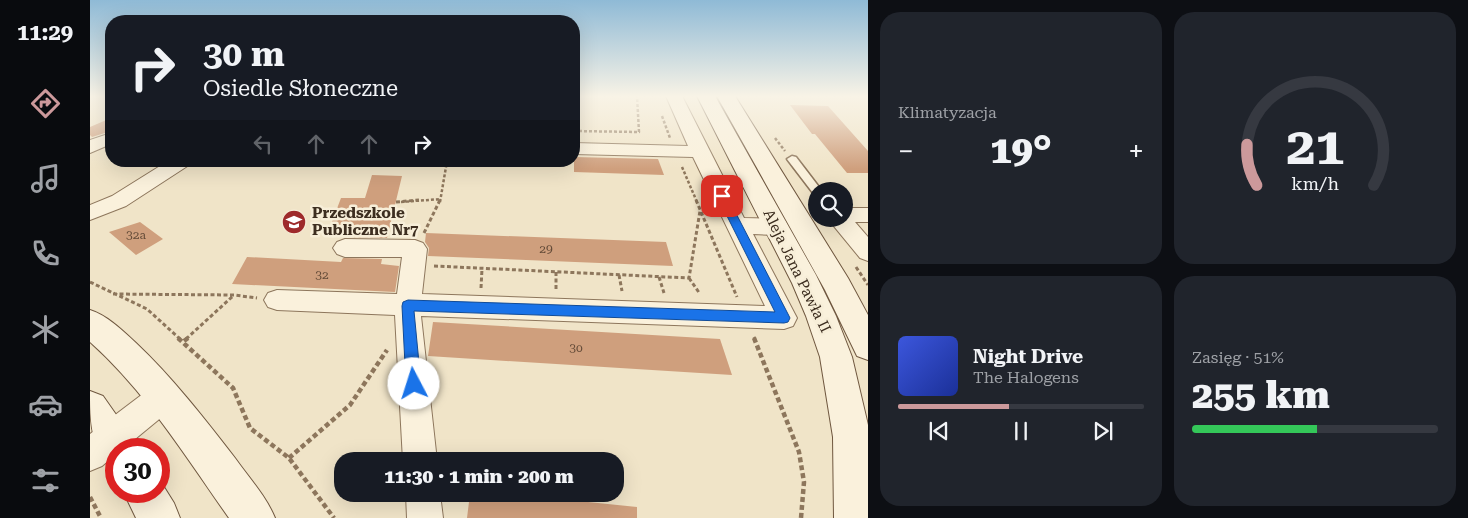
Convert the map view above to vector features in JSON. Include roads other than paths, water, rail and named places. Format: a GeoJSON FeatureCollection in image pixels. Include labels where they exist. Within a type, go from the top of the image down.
{"type":"FeatureCollection","features":[{"type":"Feature","properties":{"kind":"main road","name":"Aleja Jana Pawła II"},"geometry":{"type":"LineString","coordinates":[[719,120],[777,227],[821,316],[836,357],[852,438],[854,518]]}},
{"type":"Feature","properties":{"kind":"main road","name":"Aleja Jana Pawła II"},"geometry":{"type":"LineString","coordinates":[[740,120],[820,254],[868,346]]}},
{"type":"Feature","properties":{"kind":"main road"},"geometry":{"type":"LineString","coordinates":[[90,324],[132,362],[163,397],[254,518]]}},
{"type":"Feature","properties":{"kind":"main road"},"geometry":{"type":"LineString","coordinates":[[90,408],[105,445]]}},
{"type":"Feature","properties":{"kind":"main road"},"geometry":{"type":"LineString","coordinates":[[150,503],[159,518]]}},
{"type":"Feature","properties":{"kind":"street"},"geometry":{"type":"LineString","coordinates":[[277,300],[408,313],[784,318],[736,226],[685,120]]}},
{"type":"Feature","properties":{"kind":"street"},"geometry":{"type":"LineString","coordinates":[[90,147],[105,141]]}},
{"type":"Feature","properties":{"kind":"street"},"geometry":{"type":"LineString","coordinates":[[580,150],[700,152]]}},
{"type":"Feature","properties":{"kind":"street"},"geometry":{"type":"LineString","coordinates":[[90,213],[119,201],[173,167]]}},
{"type":"Feature","properties":{"kind":"street"},"geometry":{"type":"LineString","coordinates":[[853,215],[868,215]]}},
{"type":"Feature","properties":{"kind":"street"},"geometry":{"type":"LineString","coordinates":[[736,226],[777,227]]}},
{"type":"Feature","properties":{"kind":"street"},"geometry":{"type":"LineString","coordinates":[[846,227],[868,252]]}},
{"type":"Feature","properties":{"kind":"street"},"geometry":{"type":"LineString","coordinates":[[345,248],[414,257],[408,313],[419,452]]}},
{"type":"Feature","properties":{"kind":"street"},"geometry":{"type":"LineString","coordinates":[[116,438],[163,397]]}},
{"type":"Feature","properties":{"kind":"street"},"geometry":{"type":"LineString","coordinates":[[424,502],[425,518]]}},
{"type":"Feature","properties":{"kind":"lane"},"geometry":{"type":"LineString","coordinates":[[792,159],[810,182]]}},
{"type":"Feature","properties":{"kind":"place","name":"Przedszkole Publiczne Nr7"},"geometry":{"type":"Point","coordinates":[294,222]}}]}
